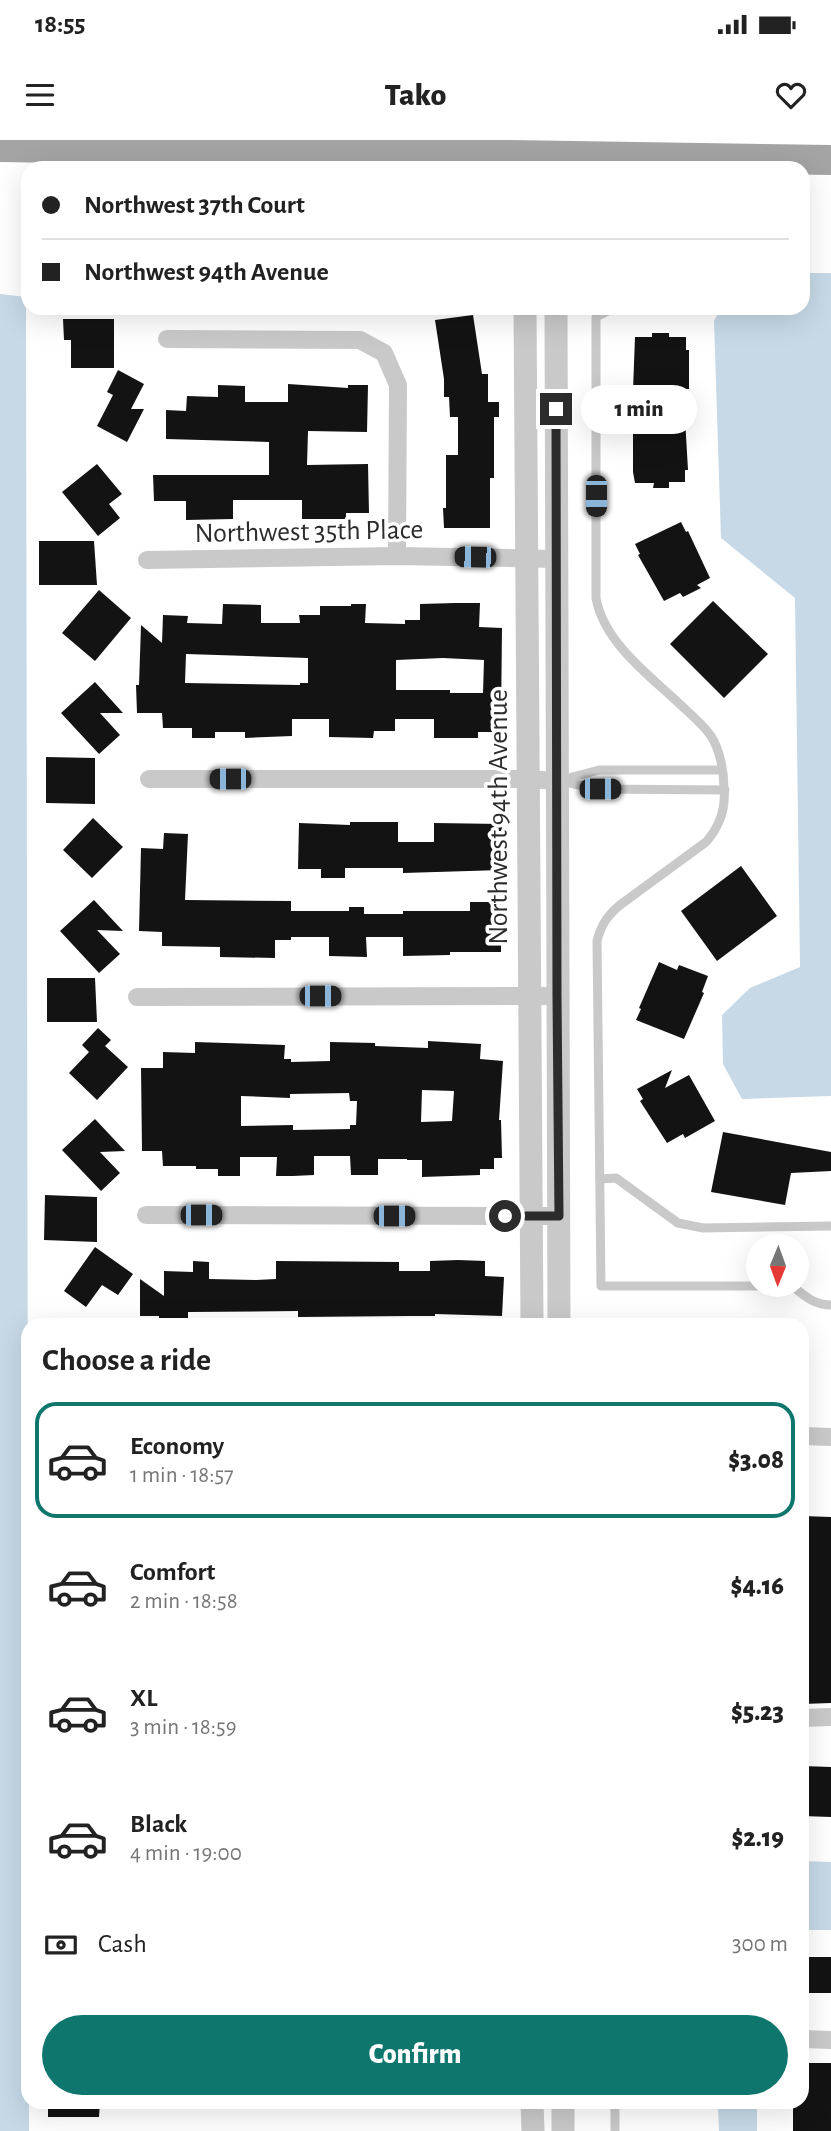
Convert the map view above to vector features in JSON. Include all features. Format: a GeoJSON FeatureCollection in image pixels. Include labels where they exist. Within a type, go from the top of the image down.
{"type":"FeatureCollection","features":[{"type":"Feature","properties":{"kind":"main road"},"geometry":{"type":"LineString","coordinates":[[0,147],[541,158],[831,160]]}},
{"type":"Feature","properties":{"kind":"street","name":"Northwest 94th Avenue"},"geometry":{"type":"LineString","coordinates":[[525,315],[532,1318]]}},
{"type":"Feature","properties":{"kind":"street","name":"Northwest 94th Avenue"},"geometry":{"type":"LineString","coordinates":[[556,315],[559,1318]]}},
{"type":"Feature","properties":{"kind":"street"},"geometry":{"type":"LineString","coordinates":[[167,339],[360,340],[384,353],[398,385],[397,556]]}},
{"type":"Feature","properties":{"kind":"street","name":"Northwest 35th Place"},"geometry":{"type":"LineString","coordinates":[[147,560],[397,556],[556,559]]}},
{"type":"Feature","properties":{"kind":"street"},"geometry":{"type":"LineString","coordinates":[[149,779],[557,781]]}},
{"type":"Feature","properties":{"kind":"street"},"geometry":{"type":"LineString","coordinates":[[137,997],[557,996]]}},
{"type":"Feature","properties":{"kind":"street"},"geometry":{"type":"LineString","coordinates":[[146,1215],[559,1216]]}},
{"type":"Feature","properties":{"kind":"street"},"geometry":{"type":"LineString","coordinates":[[809,1436],[831,1437]]}},
{"type":"Feature","properties":{"kind":"street"},"geometry":{"type":"LineString","coordinates":[[809,1718],[831,1717]]}},
{"type":"Feature","properties":{"kind":"street"},"geometry":{"type":"LineString","coordinates":[[809,2039],[831,2040]]}},
{"type":"Feature","properties":{"kind":"street"},"geometry":{"type":"LineString","coordinates":[[533,2109],[533,2131]]}},
{"type":"Feature","properties":{"kind":"street"},"geometry":{"type":"LineString","coordinates":[[563,2109],[563,2131]]}},
{"type":"Feature","properties":{"kind":"lane"},"geometry":{"type":"LineString","coordinates":[[600,315],[596,317],[598,613],[616,642],[712,737],[722,770],[725,802],[716,830],[706,842],[620,905],[607,916],[600,929],[597,941],[601,1286],[792,1286],[820,1305],[831,1305]]}},
{"type":"Feature","properties":{"kind":"lane"},"geometry":{"type":"LineString","coordinates":[[557,781],[599,770],[722,770]]}},
{"type":"Feature","properties":{"kind":"lane"},"geometry":{"type":"LineString","coordinates":[[557,781],[600,789],[724,790]]}},
{"type":"Feature","properties":{"kind":"lane"},"geometry":{"type":"LineString","coordinates":[[600,1179],[616,1178],[678,1223],[703,1228],[831,1226]]}},
{"type":"Feature","properties":{"kind":"lane"},"geometry":{"type":"LineString","coordinates":[[615,2109],[615,2131]]}},
{"type":"Feature","properties":{"kind":"water"},"geometry":{"type":"Polygon","coordinates":[[[810,273],[831,273],[831,1096],[742,1099],[723,1064],[722,1015],[750,988],[800,967],[795,598],[721,538],[714,321],[717,315],[810,315],[810,273]]]}},
{"type":"Feature","properties":{"kind":"water"},"geometry":{"type":"Polygon","coordinates":[[[0,294],[21,296],[21,315],[26,315],[28,1318],[21,1318],[21,2109],[29,2109],[29,2131],[0,2131],[0,294]]]}},
{"type":"Feature","properties":{"kind":"water"},"geometry":{"type":"Polygon","coordinates":[[[809,1861],[831,1862],[831,1930],[809,1930],[809,1861]]]}},
{"type":"Feature","properties":{"kind":"water"},"geometry":{"type":"Polygon","coordinates":[[[718,2109],[757,2109],[757,2131],[719,2131],[718,2109]]]}},
{"type":"Feature","properties":{"kind":"building"},"geometry":{"type":"Polygon","coordinates":[[[473,315],[482,374],[488,374],[488,402],[499,402],[499,417],[494,417],[494,478],[490,478],[490,528],[444,528],[446,455],[458,455],[458,417],[450,417],[449,397],[444,397],[435,320],[473,315]]]}},
{"type":"Feature","properties":{"kind":"building"},"geometry":{"type":"Polygon","coordinates":[[[63,319],[114,319],[114,368],[71,368],[71,340],[64,340],[63,319]]]}},
{"type":"Feature","properties":{"kind":"building"},"geometry":{"type":"Polygon","coordinates":[[[652,333],[686,337],[686,350],[689,350],[689,389],[686,389],[684,401],[688,470],[685,470],[685,482],[669,482],[669,488],[653,488],[654,483],[635,483],[633,472],[635,337],[652,337],[652,333]]]}},
{"type":"Feature","properties":{"kind":"building"},"geometry":{"type":"Polygon","coordinates":[[[118,370],[144,384],[131,409],[144,409],[127,442],[97,426],[113,395],[107,392],[118,370]]]}},
{"type":"Feature","properties":{"kind":"building"},"geometry":{"type":"Polygon","coordinates":[[[288,384],[348,388],[348,385],[368,385],[367,432],[308,431],[307,465],[368,464],[369,513],[346,513],[346,519],[302,519],[302,500],[233,500],[233,519],[186,520],[186,501],[154,501],[153,475],[269,475],[269,442],[166,439],[166,410],[186,411],[187,396],[218,397],[218,385],[245,386],[245,402],[288,402],[288,384]]]}},
{"type":"Feature","properties":{"kind":"building"},"geometry":{"type":"Polygon","coordinates":[[[97,464],[122,494],[109,504],[120,518],[98,536],[62,492],[97,464]]]}},
{"type":"Feature","properties":{"kind":"building"},"geometry":{"type":"Polygon","coordinates":[[[681,522],[710,578],[697,585],[701,588],[683,597],[680,593],[664,601],[638,555],[640,554],[635,544],[681,522]]]}},
{"type":"Feature","properties":{"kind":"building"},"geometry":{"type":"Polygon","coordinates":[[[39,541],[94,541],[97,585],[39,585],[39,541]]]}},
{"type":"Feature","properties":{"kind":"building"},"geometry":{"type":"Polygon","coordinates":[[[99,590],[131,618],[95,661],[62,633],[99,590]]]}},
{"type":"Feature","properties":{"kind":"building"},"geometry":{"type":"Polygon","coordinates":[[[713,601],[768,654],[724,698],[670,644],[713,601]]]}},
{"type":"Feature","properties":{"kind":"building"},"geometry":{"type":"Polygon","coordinates":[[[480,603],[479,627],[502,628],[501,719],[493,720],[493,732],[478,732],[478,738],[434,738],[434,719],[395,719],[395,731],[374,731],[373,738],[329,737],[329,719],[292,719],[292,736],[245,738],[245,732],[215,732],[215,738],[192,738],[192,728],[163,728],[162,713],[137,713],[136,685],[139,685],[141,625],[162,643],[163,615],[188,616],[187,623],[222,624],[223,604],[261,605],[261,623],[300,623],[299,615],[320,615],[320,606],[366,604],[365,623],[405,624],[405,620],[420,620],[420,604],[480,603]],[[186,654],[185,683],[308,683],[308,658],[186,654]],[[396,660],[396,690],[483,693],[484,660],[396,660]]]}},
{"type":"Feature","properties":{"kind":"building"},"geometry":{"type":"Polygon","coordinates":[[[95,682],[123,713],[100,713],[120,735],[99,754],[61,713],[95,682]]]}},
{"type":"Feature","properties":{"kind":"building"},"geometry":{"type":"Polygon","coordinates":[[[46,757],[95,758],[95,804],[46,803],[46,757]]]}},
{"type":"Feature","properties":{"kind":"building"},"geometry":{"type":"Polygon","coordinates":[[[93,818],[123,847],[92,878],[63,850],[93,818]]]}},
{"type":"Feature","properties":{"kind":"building"},"geometry":{"type":"Polygon","coordinates":[[[350,822],[398,822],[398,842],[434,842],[434,823],[502,824],[502,870],[403,873],[403,868],[345,868],[345,878],[321,878],[321,869],[298,869],[299,823],[350,825],[350,822]]]}},
{"type":"Feature","properties":{"kind":"building"},"geometry":{"type":"Polygon","coordinates":[[[164,833],[188,834],[185,900],[291,901],[291,911],[349,911],[349,907],[364,907],[364,914],[470,911],[470,902],[501,902],[501,952],[403,956],[403,937],[366,937],[367,957],[329,956],[329,937],[291,937],[291,940],[275,940],[275,958],[220,957],[220,947],[162,946],[162,932],[139,931],[141,848],[163,849],[164,833]]]}},
{"type":"Feature","properties":{"kind":"building"},"geometry":{"type":"Polygon","coordinates":[[[741,866],[777,916],[717,961],[681,911],[741,866]]]}},
{"type":"Feature","properties":{"kind":"building"},"geometry":{"type":"Polygon","coordinates":[[[94,900],[123,931],[97,930],[120,954],[99,973],[60,931],[94,900]]]}},
{"type":"Feature","properties":{"kind":"building"},"geometry":{"type":"Polygon","coordinates":[[[659,962],[677,970],[679,965],[708,976],[702,992],[704,993],[684,1039],[636,1020],[659,962]]]}},
{"type":"Feature","properties":{"kind":"building"},"geometry":{"type":"Polygon","coordinates":[[[47,978],[95,978],[97,1022],[47,1022],[47,978]]]}},
{"type":"Feature","properties":{"kind":"building"},"geometry":{"type":"Polygon","coordinates":[[[98,1028],[111,1040],[105,1046],[128,1067],[97,1100],[69,1073],[89,1052],[82,1045],[98,1028]]]}},
{"type":"Feature","properties":{"kind":"building"},"geometry":{"type":"Polygon","coordinates":[[[428,1041],[481,1044],[480,1059],[503,1061],[499,1120],[502,1158],[494,1158],[494,1169],[480,1169],[480,1175],[422,1177],[422,1160],[378,1159],[378,1175],[351,1175],[350,1156],[314,1156],[314,1175],[276,1176],[277,1157],[240,1157],[240,1176],[218,1176],[218,1169],[163,1166],[162,1151],[142,1151],[141,1068],[163,1068],[163,1052],[195,1053],[195,1042],[285,1045],[284,1059],[291,1059],[291,1062],[330,1061],[330,1042],[428,1048],[428,1041]],[[422,1090],[421,1122],[452,1121],[454,1091],[422,1090]],[[349,1093],[290,1094],[290,1098],[241,1096],[241,1126],[293,1125],[293,1130],[350,1129],[350,1125],[356,1125],[357,1101],[350,1101],[349,1093]]]}},
{"type":"Feature","properties":{"kind":"building"},"geometry":{"type":"Polygon","coordinates":[[[672,1070],[665,1088],[689,1075],[715,1121],[685,1138],[683,1134],[667,1143],[640,1101],[643,1099],[637,1089],[672,1070]]]}},
{"type":"Feature","properties":{"kind":"building"},"geometry":{"type":"Polygon","coordinates":[[[95,1119],[125,1151],[100,1152],[120,1173],[101,1191],[62,1150],[95,1119]]]}},
{"type":"Feature","properties":{"kind":"building"},"geometry":{"type":"Polygon","coordinates":[[[723,1132],[831,1152],[831,1171],[791,1173],[785,1205],[711,1192],[723,1132]]]}},
{"type":"Feature","properties":{"kind":"building"},"geometry":{"type":"Polygon","coordinates":[[[45,1195],[97,1197],[97,1242],[44,1240],[45,1195]]]}},
{"type":"Feature","properties":{"kind":"building"},"geometry":{"type":"Polygon","coordinates":[[[95,1247],[133,1274],[118,1295],[102,1285],[86,1307],[64,1291],[95,1247]]]}},
{"type":"Feature","properties":{"kind":"building"},"geometry":{"type":"Polygon","coordinates":[[[193,1261],[209,1262],[209,1279],[256,1280],[276,1279],[276,1261],[399,1262],[399,1271],[430,1271],[430,1261],[485,1261],[485,1276],[504,1277],[502,1316],[435,1314],[298,1317],[298,1311],[188,1312],[188,1318],[140,1316],[140,1279],[164,1296],[164,1271],[193,1272],[193,1261]]]}},
{"type":"Feature","properties":{"kind":"building"},"geometry":{"type":"Polygon","coordinates":[[[809,1516],[831,1517],[831,1703],[809,1704],[809,1516]]]}},
{"type":"Feature","properties":{"kind":"building"},"geometry":{"type":"Polygon","coordinates":[[[809,1766],[831,1767],[831,1817],[809,1816],[809,1766]]]}},
{"type":"Feature","properties":{"kind":"building"},"geometry":{"type":"Polygon","coordinates":[[[809,1957],[831,1957],[831,1993],[809,1993],[809,1957]]]}},
{"type":"Feature","properties":{"kind":"building"},"geometry":{"type":"Polygon","coordinates":[[[809,2063],[831,2063],[831,2131],[793,2131],[793,2109],[809,2109],[809,2063]]]}},
{"type":"Feature","properties":{"kind":"building"},"geometry":{"type":"Polygon","coordinates":[[[48,2109],[100,2109],[99,2117],[48,2117],[48,2109]]]}},
{"type":"Feature","properties":{"kind":"route"},"geometry":{"type":"LineString","coordinates":[[505,1216],[559,1216],[556,409]]}}]}
